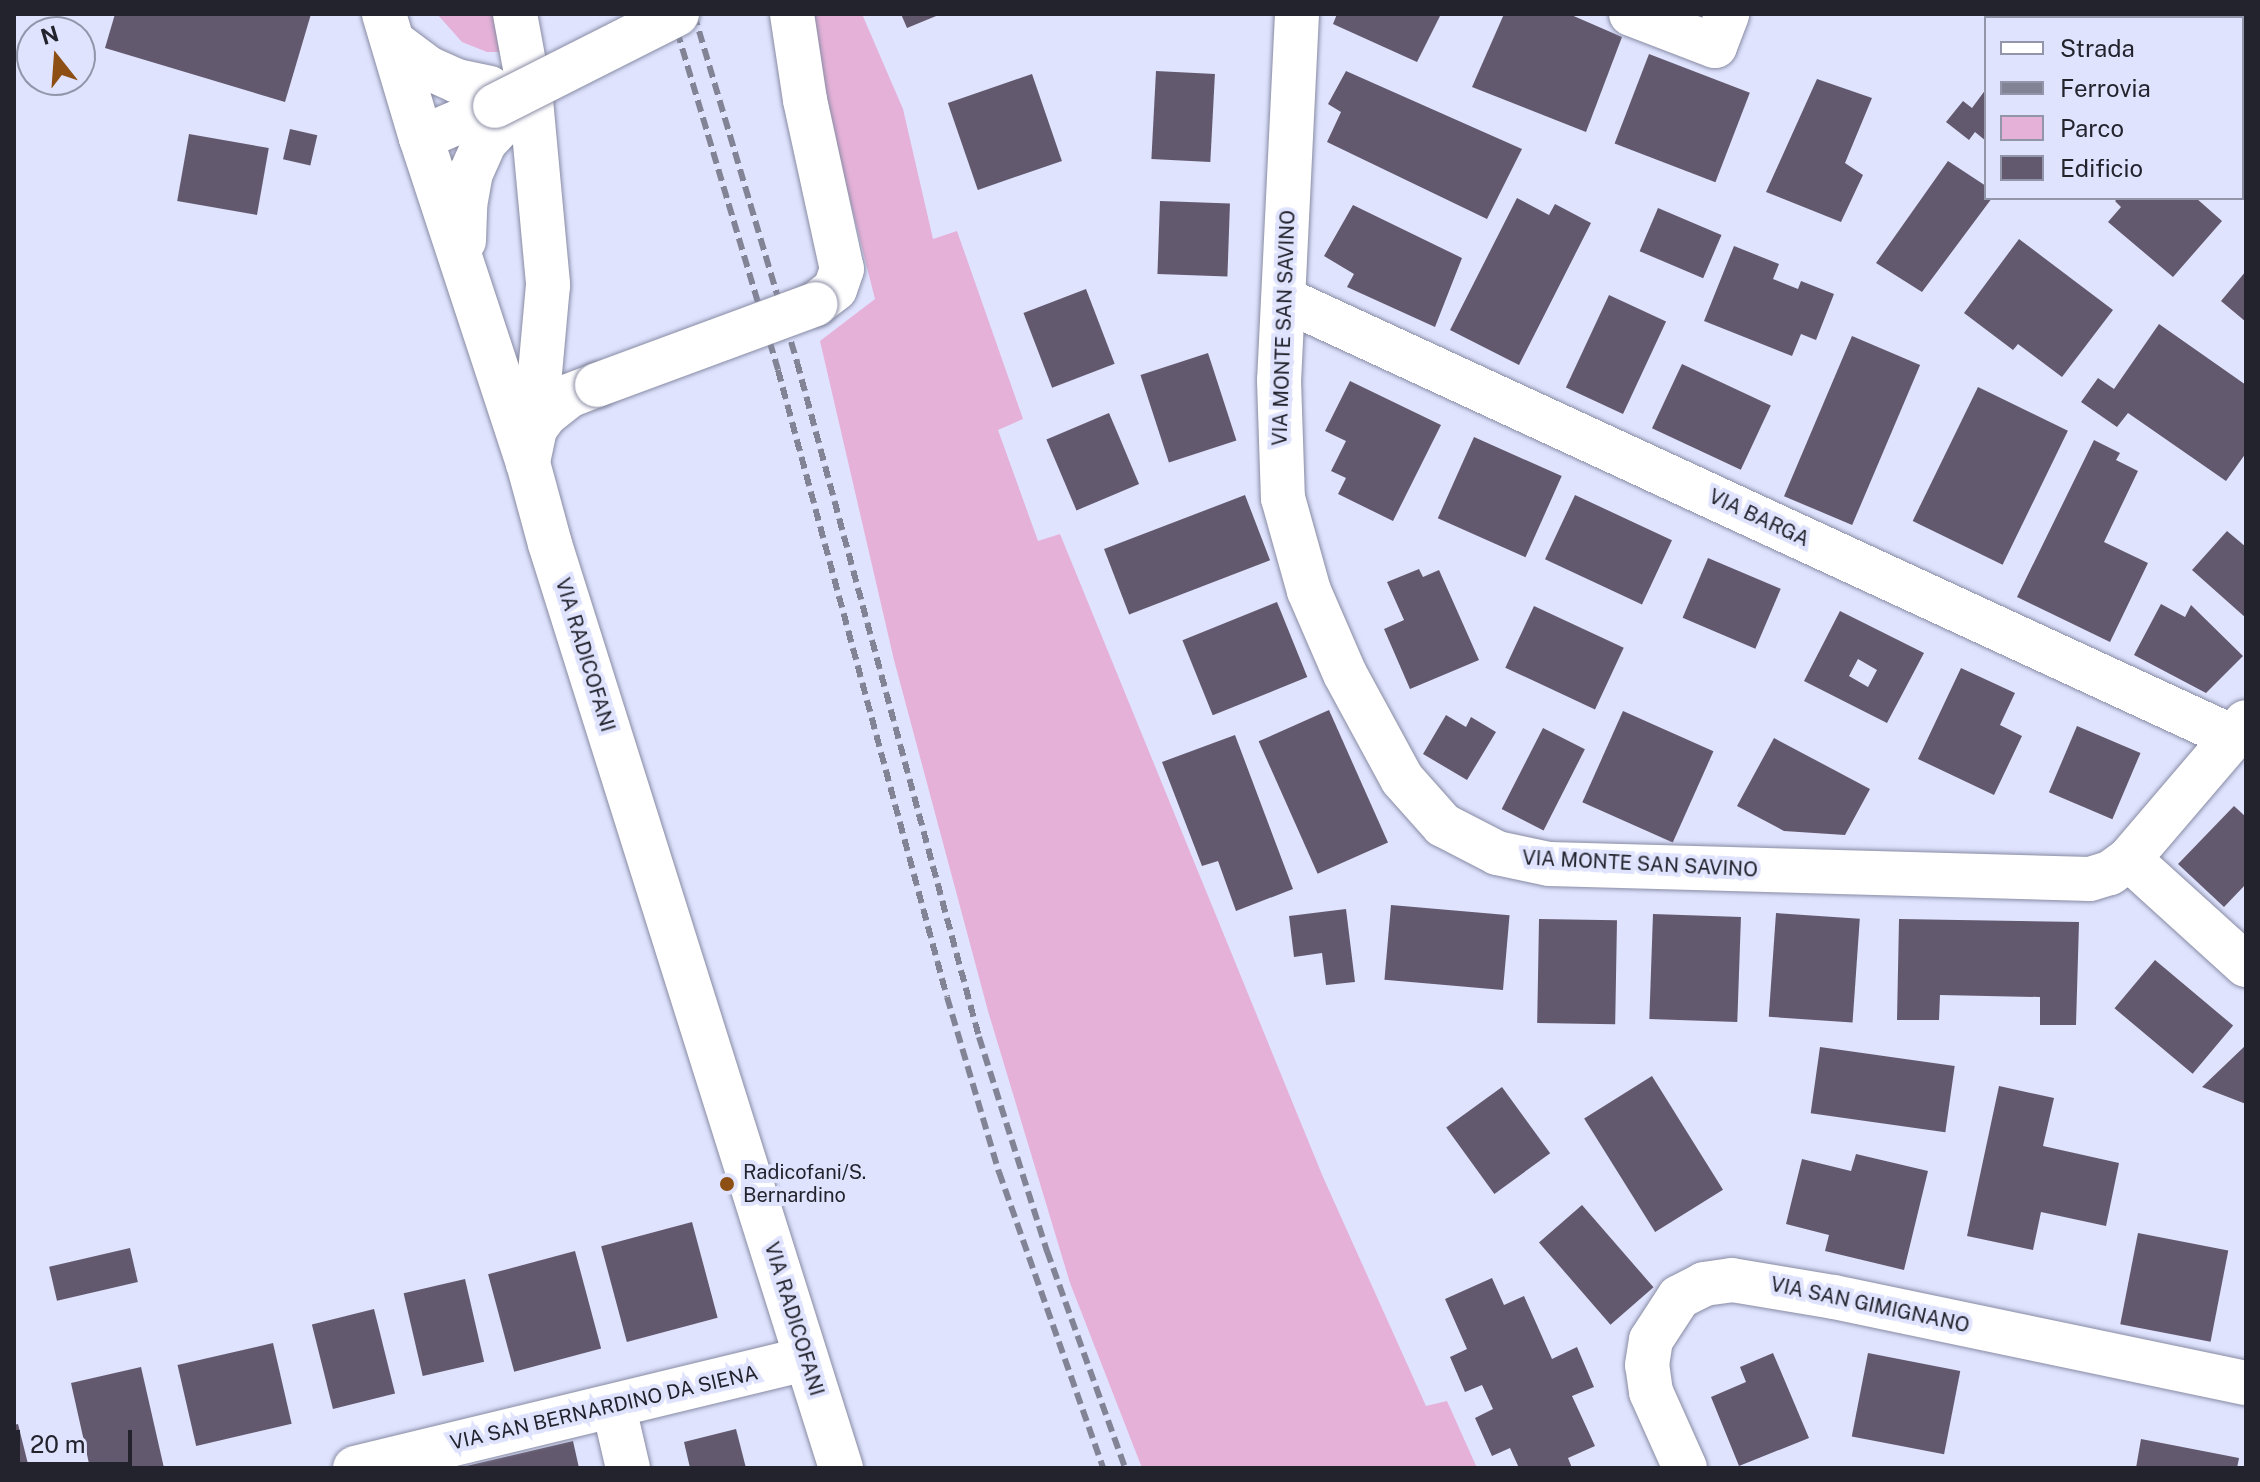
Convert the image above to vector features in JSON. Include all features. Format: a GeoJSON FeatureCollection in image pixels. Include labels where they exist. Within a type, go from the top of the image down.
{"type":"FeatureCollection","features":[{"type":"Feature","properties":{"kind":"street"},"geometry":{"type":"LineString","coordinates":[[515,14],[531,100],[548,285],[532,446]]}},
{"type":"Feature","properties":{"kind":"street"},"geometry":{"type":"LineString","coordinates":[[421,138],[536,88],[677,14]]}},
{"type":"Feature","properties":{"kind":"street"},"geometry":{"type":"LineString","coordinates":[[532,446],[558,404],[597,385],[816,304],[835,289],[842,269],[805,100],[792,14]]}},
{"type":"Feature","properties":{"kind":"street","name":"VIA MONTE SAN SAVINO"},"geometry":{"type":"LineString","coordinates":[[1297,14],[1279,380],[1281,477],[1297,557],[1325,633],[1390,760],[1413,794],[1453,832],[1516,859],[1549,864],[2090,879],[2110,873],[2129,859],[2239,730]]}},
{"type":"Feature","properties":{"kind":"street"},"geometry":{"type":"LineString","coordinates":[[1631,14],[1715,46],[1727,14]]}},
{"type":"Feature","properties":{"kind":"street"},"geometry":{"type":"LineString","coordinates":[[388,28],[428,68],[457,81],[495,106]]}},
{"type":"Feature","properties":{"kind":"street","name":"VIA RADICOFANI"},"geometry":{"type":"LineString","coordinates":[[388,28],[465,267],[532,446],[841,1468]]}},
{"type":"Feature","properties":{"kind":"street"},"geometry":{"type":"LineString","coordinates":[[465,267],[464,216],[471,173],[485,142],[495,106]]}},
{"type":"Feature","properties":{"kind":"street","name":"VIA BARGA"},"geometry":{"type":"LineString","coordinates":[[1284,299],[2239,730]]}},
{"type":"Feature","properties":{"kind":"street"},"geometry":{"type":"LineString","coordinates":[[2129,859],[2246,965]]}},
{"type":"Feature","properties":{"kind":"street","name":"VIA SAN GIMIGNANO"},"geometry":{"type":"LineString","coordinates":[[1685,1468],[1651,1392],[1647,1365],[1651,1340],[1679,1297],[1704,1284],[1732,1280],[1849,1300],[2246,1383]]}},
{"type":"Feature","properties":{"kind":"street","name":"VIA SAN BERNARDINO DA SIENA"},"geometry":{"type":"LineString","coordinates":[[355,1468],[614,1408],[806,1359]]}},
{"type":"Feature","properties":{"kind":"street"},"geometry":{"type":"LineString","coordinates":[[614,1408],[628,1468]]}},
{"type":"Feature","properties":{"kind":"green space"},"geometry":{"type":"Polygon","coordinates":[[[437,14],[506,14],[506,52],[487,52],[462,42],[437,14]]]}},
{"type":"Feature","properties":{"kind":"green space"},"geometry":{"type":"Polygon","coordinates":[[[814,14],[862,14],[903,109],[933,239],[957,231],[1023,419],[998,430],[1038,541],[1060,534],[1323,1177],[1426,1406],[1447,1401],[1477,1468],[1142,1468],[1070,1283],[988,1011],[894,660],[820,341],[875,299],[822,90],[814,14]]]}},
{"type":"Feature","properties":{"kind":"building"},"geometry":{"type":"Polygon","coordinates":[[[115,14],[311,14],[285,102],[105,48],[115,14]]]}},
{"type":"Feature","properties":{"kind":"building"},"geometry":{"type":"Polygon","coordinates":[[[901,14],[941,14],[907,28],[901,14]]]}},
{"type":"Feature","properties":{"kind":"building"},"geometry":{"type":"Polygon","coordinates":[[[1337,14],[1441,14],[1417,62],[1333,24],[1337,14]]]}},
{"type":"Feature","properties":{"kind":"building"},"geometry":{"type":"Polygon","coordinates":[[[1504,14],[1569,14],[1622,37],[1586,132],[1472,87],[1504,14]]]}},
{"type":"Feature","properties":{"kind":"building"},"geometry":{"type":"Polygon","coordinates":[[[1649,54],[1750,93],[1715,182],[1615,144],[1649,54]]]}},
{"type":"Feature","properties":{"kind":"building"},"geometry":{"type":"Polygon","coordinates":[[[1156,71],[1215,74],[1210,162],[1151,159],[1156,71]]]}},
{"type":"Feature","properties":{"kind":"building"},"geometry":{"type":"Polygon","coordinates":[[[1346,71],[1522,149],[1487,219],[1327,142],[1341,112],[1328,104],[1346,71]]]}},
{"type":"Feature","properties":{"kind":"building"},"geometry":{"type":"Polygon","coordinates":[[[1032,74],[1062,161],[978,190],[948,103],[1032,74]]]}},
{"type":"Feature","properties":{"kind":"building"},"geometry":{"type":"Polygon","coordinates":[[[1817,79],[1872,98],[1845,163],[1863,175],[1841,222],[1766,192],[1817,79]]]}},
{"type":"Feature","properties":{"kind":"building"},"geometry":{"type":"Polygon","coordinates":[[[1984,92],[1984,139],[1975,132],[1969,140],[1946,122],[1963,101],[1972,108],[1984,92]]]}},
{"type":"Feature","properties":{"kind":"building"},"geometry":{"type":"Polygon","coordinates":[[[290,129],[317,135],[310,166],[283,159],[290,129]]]}},
{"type":"Feature","properties":{"kind":"building"},"geometry":{"type":"Polygon","coordinates":[[[189,134],[269,148],[257,215],[177,201],[189,134]]]}},
{"type":"Feature","properties":{"kind":"building"},"geometry":{"type":"Polygon","coordinates":[[[1948,161],[1984,185],[1984,200],[1991,200],[1922,292],[1876,263],[1948,161]]]}},
{"type":"Feature","properties":{"kind":"building"},"geometry":{"type":"Polygon","coordinates":[[[1517,198],[1549,215],[1555,204],[1591,223],[1519,365],[1450,330],[1517,198]]]}},
{"type":"Feature","properties":{"kind":"building"},"geometry":{"type":"Polygon","coordinates":[[[2198,200],[2222,221],[2173,277],[2108,222],[2121,207],[2115,201],[2198,200]]]}},
{"type":"Feature","properties":{"kind":"building"},"geometry":{"type":"Polygon","coordinates":[[[1160,201],[1230,203],[1227,276],[1157,274],[1160,201]]]}},
{"type":"Feature","properties":{"kind":"building"},"geometry":{"type":"Polygon","coordinates":[[[1353,205],[1462,258],[1435,327],[1347,287],[1354,274],[1324,256],[1353,205]]]}},
{"type":"Feature","properties":{"kind":"building"},"geometry":{"type":"Polygon","coordinates":[[[1658,208],[1722,235],[1703,278],[1640,251],[1658,208]]]}},
{"type":"Feature","properties":{"kind":"building"},"geometry":{"type":"Polygon","coordinates":[[[2019,239],[2113,310],[2062,377],[2018,344],[2013,350],[1964,313],[2019,239]]]}},
{"type":"Feature","properties":{"kind":"building"},"geometry":{"type":"Polygon","coordinates":[[[1734,246],[1779,264],[1773,279],[1798,289],[1801,281],[1834,294],[1816,340],[1801,334],[1792,356],[1704,321],[1734,246]]]}},
{"type":"Feature","properties":{"kind":"building"},"geometry":{"type":"Polygon","coordinates":[[[2246,271],[2246,322],[2221,301],[2246,271]]]}},
{"type":"Feature","properties":{"kind":"building"},"geometry":{"type":"Polygon","coordinates":[[[1086,289],[1115,364],[1052,388],[1023,313],[1086,289]]]}},
{"type":"Feature","properties":{"kind":"building"},"geometry":{"type":"Polygon","coordinates":[[[1609,295],[1666,322],[1623,414],[1566,387],[1609,295]]]}},
{"type":"Feature","properties":{"kind":"building"},"geometry":{"type":"Polygon","coordinates":[[[2159,324],[2246,385],[2246,453],[2226,481],[2128,413],[2117,427],[2081,402],[2098,378],[2114,389],[2159,324]]]}},
{"type":"Feature","properties":{"kind":"building"},"geometry":{"type":"Polygon","coordinates":[[[1852,336],[1920,365],[1852,525],[1784,496],[1852,336]]]}},
{"type":"Feature","properties":{"kind":"building"},"geometry":{"type":"Polygon","coordinates":[[[1208,353],[1236,440],[1169,462],[1140,375],[1208,353]]]}},
{"type":"Feature","properties":{"kind":"building"},"geometry":{"type":"Polygon","coordinates":[[[1682,364],[1771,405],[1741,470],[1652,428],[1682,364]]]}},
{"type":"Feature","properties":{"kind":"building"},"geometry":{"type":"Polygon","coordinates":[[[1350,381],[1441,425],[1393,521],[1338,494],[1346,478],[1331,471],[1346,441],[1325,431],[1350,381]]]}},
{"type":"Feature","properties":{"kind":"building"},"geometry":{"type":"Polygon","coordinates":[[[1978,387],[2068,431],[2003,565],[1913,521],[1978,387]]]}},
{"type":"Feature","properties":{"kind":"building"},"geometry":{"type":"Polygon","coordinates":[[[1109,413],[1139,484],[1076,510],[1046,440],[1109,413]]]}},
{"type":"Feature","properties":{"kind":"building"},"geometry":{"type":"Polygon","coordinates":[[[1474,437],[1562,476],[1526,557],[1438,518],[1474,437]]]}},
{"type":"Feature","properties":{"kind":"building"},"geometry":{"type":"Polygon","coordinates":[[[2094,440],[2120,453],[2116,460],[2138,471],[2104,542],[2148,563],[2110,642],[2017,597],[2094,440]]]}},
{"type":"Feature","properties":{"kind":"building"},"geometry":{"type":"Polygon","coordinates":[[[1245,495],[1270,560],[1129,614],[1104,549],[1245,495]]]}},
{"type":"Feature","properties":{"kind":"building"},"geometry":{"type":"Polygon","coordinates":[[[1575,495],[1672,540],[1642,605],[1545,559],[1575,495]]]}},
{"type":"Feature","properties":{"kind":"building"},"geometry":{"type":"Polygon","coordinates":[[[2227,531],[2246,547],[2246,618],[2192,570],[2227,531]]]}},
{"type":"Feature","properties":{"kind":"building"},"geometry":{"type":"Polygon","coordinates":[[[1708,558],[1781,589],[1755,649],[1683,618],[1708,558]]]}},
{"type":"Feature","properties":{"kind":"building"},"geometry":{"type":"Polygon","coordinates":[[[1419,569],[1423,577],[1439,570],[1479,660],[1410,689],[1384,629],[1404,620],[1387,582],[1419,569]]]}},
{"type":"Feature","properties":{"kind":"building"},"geometry":{"type":"Polygon","coordinates":[[[1277,602],[1307,677],[1213,715],[1182,640],[1277,602]]]}},
{"type":"Feature","properties":{"kind":"building"},"geometry":{"type":"Polygon","coordinates":[[[2161,604],[2185,617],[2191,605],[2243,656],[2206,693],[2134,655],[2161,604]]]}},
{"type":"Feature","properties":{"kind":"building"},"geometry":{"type":"Polygon","coordinates":[[[1534,606],[1624,648],[1595,709],[1505,668],[1534,606]]]}},
{"type":"Feature","properties":{"kind":"building"},"geometry":{"type":"Polygon","coordinates":[[[1840,611],[1924,653],[1887,723],[1804,681],[1840,611]],[[1858,659],[1849,676],[1868,687],[1877,670],[1858,659]]]}},
{"type":"Feature","properties":{"kind":"building"},"geometry":{"type":"Polygon","coordinates":[[[1961,668],[2015,693],[2000,725],[2022,736],[1994,795],[1918,759],[1961,668]]]}},
{"type":"Feature","properties":{"kind":"building"},"geometry":{"type":"Polygon","coordinates":[[[1329,710],[1388,842],[1318,874],[1259,741],[1329,710]]]}},
{"type":"Feature","properties":{"kind":"building"},"geometry":{"type":"Polygon","coordinates":[[[1623,711],[1713,751],[1673,843],[1582,802],[1623,711]]]}},
{"type":"Feature","properties":{"kind":"building"},"geometry":{"type":"Polygon","coordinates":[[[1446,715],[1466,727],[1471,717],[1496,732],[1467,780],[1423,754],[1446,715]]]}},
{"type":"Feature","properties":{"kind":"building"},"geometry":{"type":"Polygon","coordinates":[[[2077,726],[2141,753],[2112,819],[2049,792],[2077,726]]]}},
{"type":"Feature","properties":{"kind":"building"},"geometry":{"type":"Polygon","coordinates":[[[1543,728],[1585,749],[1544,830],[1502,809],[1543,728]]]}},
{"type":"Feature","properties":{"kind":"building"},"geometry":{"type":"Polygon","coordinates":[[[1235,735],[1293,889],[1236,911],[1218,861],[1202,866],[1162,762],[1235,735]]]}},
{"type":"Feature","properties":{"kind":"building"},"geometry":{"type":"Polygon","coordinates":[[[1774,738],[1870,789],[1845,835],[1784,831],[1737,806],[1774,738]]]}},
{"type":"Feature","properties":{"kind":"building"},"geometry":{"type":"Polygon","coordinates":[[[2234,806],[2246,817],[2246,884],[2224,907],[2178,864],[2234,806]]]}},
{"type":"Feature","properties":{"kind":"building"},"geometry":{"type":"Polygon","coordinates":[[[1391,905],[1510,915],[1503,990],[1384,980],[1391,905]]]}},
{"type":"Feature","properties":{"kind":"building"},"geometry":{"type":"Polygon","coordinates":[[[1346,909],[1355,982],[1326,985],[1322,953],[1294,957],[1289,916],[1346,909]]]}},
{"type":"Feature","properties":{"kind":"building"},"geometry":{"type":"Polygon","coordinates":[[[1776,913],[1860,919],[1853,1023],[1769,1017],[1776,913]]]}},
{"type":"Feature","properties":{"kind":"building"},"geometry":{"type":"Polygon","coordinates":[[[1653,914],[1741,917],[1737,1022],[1649,1019],[1653,914]]]}},
{"type":"Feature","properties":{"kind":"building"},"geometry":{"type":"Polygon","coordinates":[[[1539,919],[1617,920],[1615,1024],[1537,1023],[1539,919]]]}},
{"type":"Feature","properties":{"kind":"building"},"geometry":{"type":"Polygon","coordinates":[[[1899,919],[2079,922],[2076,1025],[2040,1025],[2040,997],[1940,995],[1939,1020],[1897,1020],[1899,919]]]}},
{"type":"Feature","properties":{"kind":"building"},"geometry":{"type":"Polygon","coordinates":[[[2155,960],[2233,1026],[2193,1074],[2115,1008],[2155,960]]]}},
{"type":"Feature","properties":{"kind":"building"},"geometry":{"type":"Polygon","coordinates":[[[2246,1045],[2246,1104],[2202,1087],[2246,1045]]]}},
{"type":"Feature","properties":{"kind":"building"},"geometry":{"type":"Polygon","coordinates":[[[1820,1047],[1955,1066],[1945,1132],[1811,1113],[1820,1047]]]}},
{"type":"Feature","properties":{"kind":"building"},"geometry":{"type":"Polygon","coordinates":[[[1652,1076],[1723,1190],[1655,1232],[1584,1118],[1652,1076]]]}},
{"type":"Feature","properties":{"kind":"building"},"geometry":{"type":"Polygon","coordinates":[[[1999,1086],[2054,1098],[2043,1146],[2119,1163],[2106,1226],[2041,1212],[2033,1250],[1967,1236],[1999,1086]]]}},
{"type":"Feature","properties":{"kind":"building"},"geometry":{"type":"Polygon","coordinates":[[[1502,1087],[1550,1153],[1494,1194],[1446,1128],[1502,1087]]]}},
{"type":"Feature","properties":{"kind":"building"},"geometry":{"type":"Polygon","coordinates":[[[1856,1154],[1928,1171],[1904,1270],[1825,1251],[1829,1235],[1786,1224],[1802,1159],[1851,1171],[1856,1154]]]}},
{"type":"Feature","properties":{"kind":"building"},"geometry":{"type":"Polygon","coordinates":[[[1582,1205],[1654,1287],[1610,1325],[1539,1242],[1582,1205]]]}},
{"type":"Feature","properties":{"kind":"building"},"geometry":{"type":"Polygon","coordinates":[[[692,1222],[718,1318],[627,1342],[601,1246],[692,1222]]]}},
{"type":"Feature","properties":{"kind":"building"},"geometry":{"type":"Polygon","coordinates":[[[2138,1233],[2228,1251],[2211,1342],[2120,1324],[2138,1233]]]}},
{"type":"Feature","properties":{"kind":"building"},"geometry":{"type":"Polygon","coordinates":[[[130,1248],[138,1282],[57,1301],[49,1267],[130,1248]]]}},
{"type":"Feature","properties":{"kind":"building"},"geometry":{"type":"Polygon","coordinates":[[[575,1251],[601,1349],[514,1372],[488,1274],[575,1251]]]}},
{"type":"Feature","properties":{"kind":"building"},"geometry":{"type":"Polygon","coordinates":[[[1492,1278],[1504,1305],[1524,1296],[1552,1359],[1577,1347],[1594,1387],[1572,1396],[1595,1446],[1568,1458],[1572,1468],[1519,1468],[1510,1448],[1492,1456],[1475,1418],[1493,1409],[1482,1385],[1465,1392],[1450,1357],[1467,1349],[1445,1299],[1492,1278]]]}},
{"type":"Feature","properties":{"kind":"building"},"geometry":{"type":"Polygon","coordinates":[[[465,1279],[484,1362],[423,1376],[404,1293],[465,1279]]]}},
{"type":"Feature","properties":{"kind":"building"},"geometry":{"type":"Polygon","coordinates":[[[374,1309],[395,1393],[333,1409],[312,1324],[374,1309]]]}},
{"type":"Feature","properties":{"kind":"building"},"geometry":{"type":"Polygon","coordinates":[[[273,1343],[292,1424],[196,1446],[178,1365],[273,1343]]]}},
{"type":"Feature","properties":{"kind":"building"},"geometry":{"type":"Polygon","coordinates":[[[1773,1353],[1809,1438],[1739,1466],[1711,1397],[1746,1382],[1740,1367],[1773,1353]]]}},
{"type":"Feature","properties":{"kind":"building"},"geometry":{"type":"Polygon","coordinates":[[[1868,1353],[1960,1371],[1944,1454],[1852,1436],[1868,1353]]]}},
{"type":"Feature","properties":{"kind":"building"},"geometry":{"type":"Polygon","coordinates":[[[141,1367],[164,1468],[90,1468],[71,1383],[141,1367]]]}},
{"type":"Feature","properties":{"kind":"building"},"geometry":{"type":"Polygon","coordinates":[[[18,1424],[29,1468],[14,1468],[14,1425],[18,1424]]]}},
{"type":"Feature","properties":{"kind":"building"},"geometry":{"type":"Polygon","coordinates":[[[736,1429],[746,1468],[690,1468],[684,1442],[736,1429]]]}},
{"type":"Feature","properties":{"kind":"building"},"geometry":{"type":"Polygon","coordinates":[[[2141,1439],[2239,1458],[2237,1468],[2136,1468],[2141,1439]]]}},
{"type":"Feature","properties":{"kind":"building"},"geometry":{"type":"Polygon","coordinates":[[[573,1441],[579,1468],[462,1467],[573,1441]]]}},
{"type":"Feature","properties":{"kind":"railway"},"geometry":{"type":"LineString","coordinates":[[672,14],[778,370],[947,997],[999,1172],[1103,1468]]}},
{"type":"Feature","properties":{"kind":"railway"},"geometry":{"type":"LineString","coordinates":[[694,14],[797,362],[979,1037],[1047,1251],[1125,1468]]}},
{"type":"Feature","properties":{"kind":"place","name":"Radicofani/S. Bernardino"},"geometry":{"type":"Point","coordinates":[727,1184]}}]}
